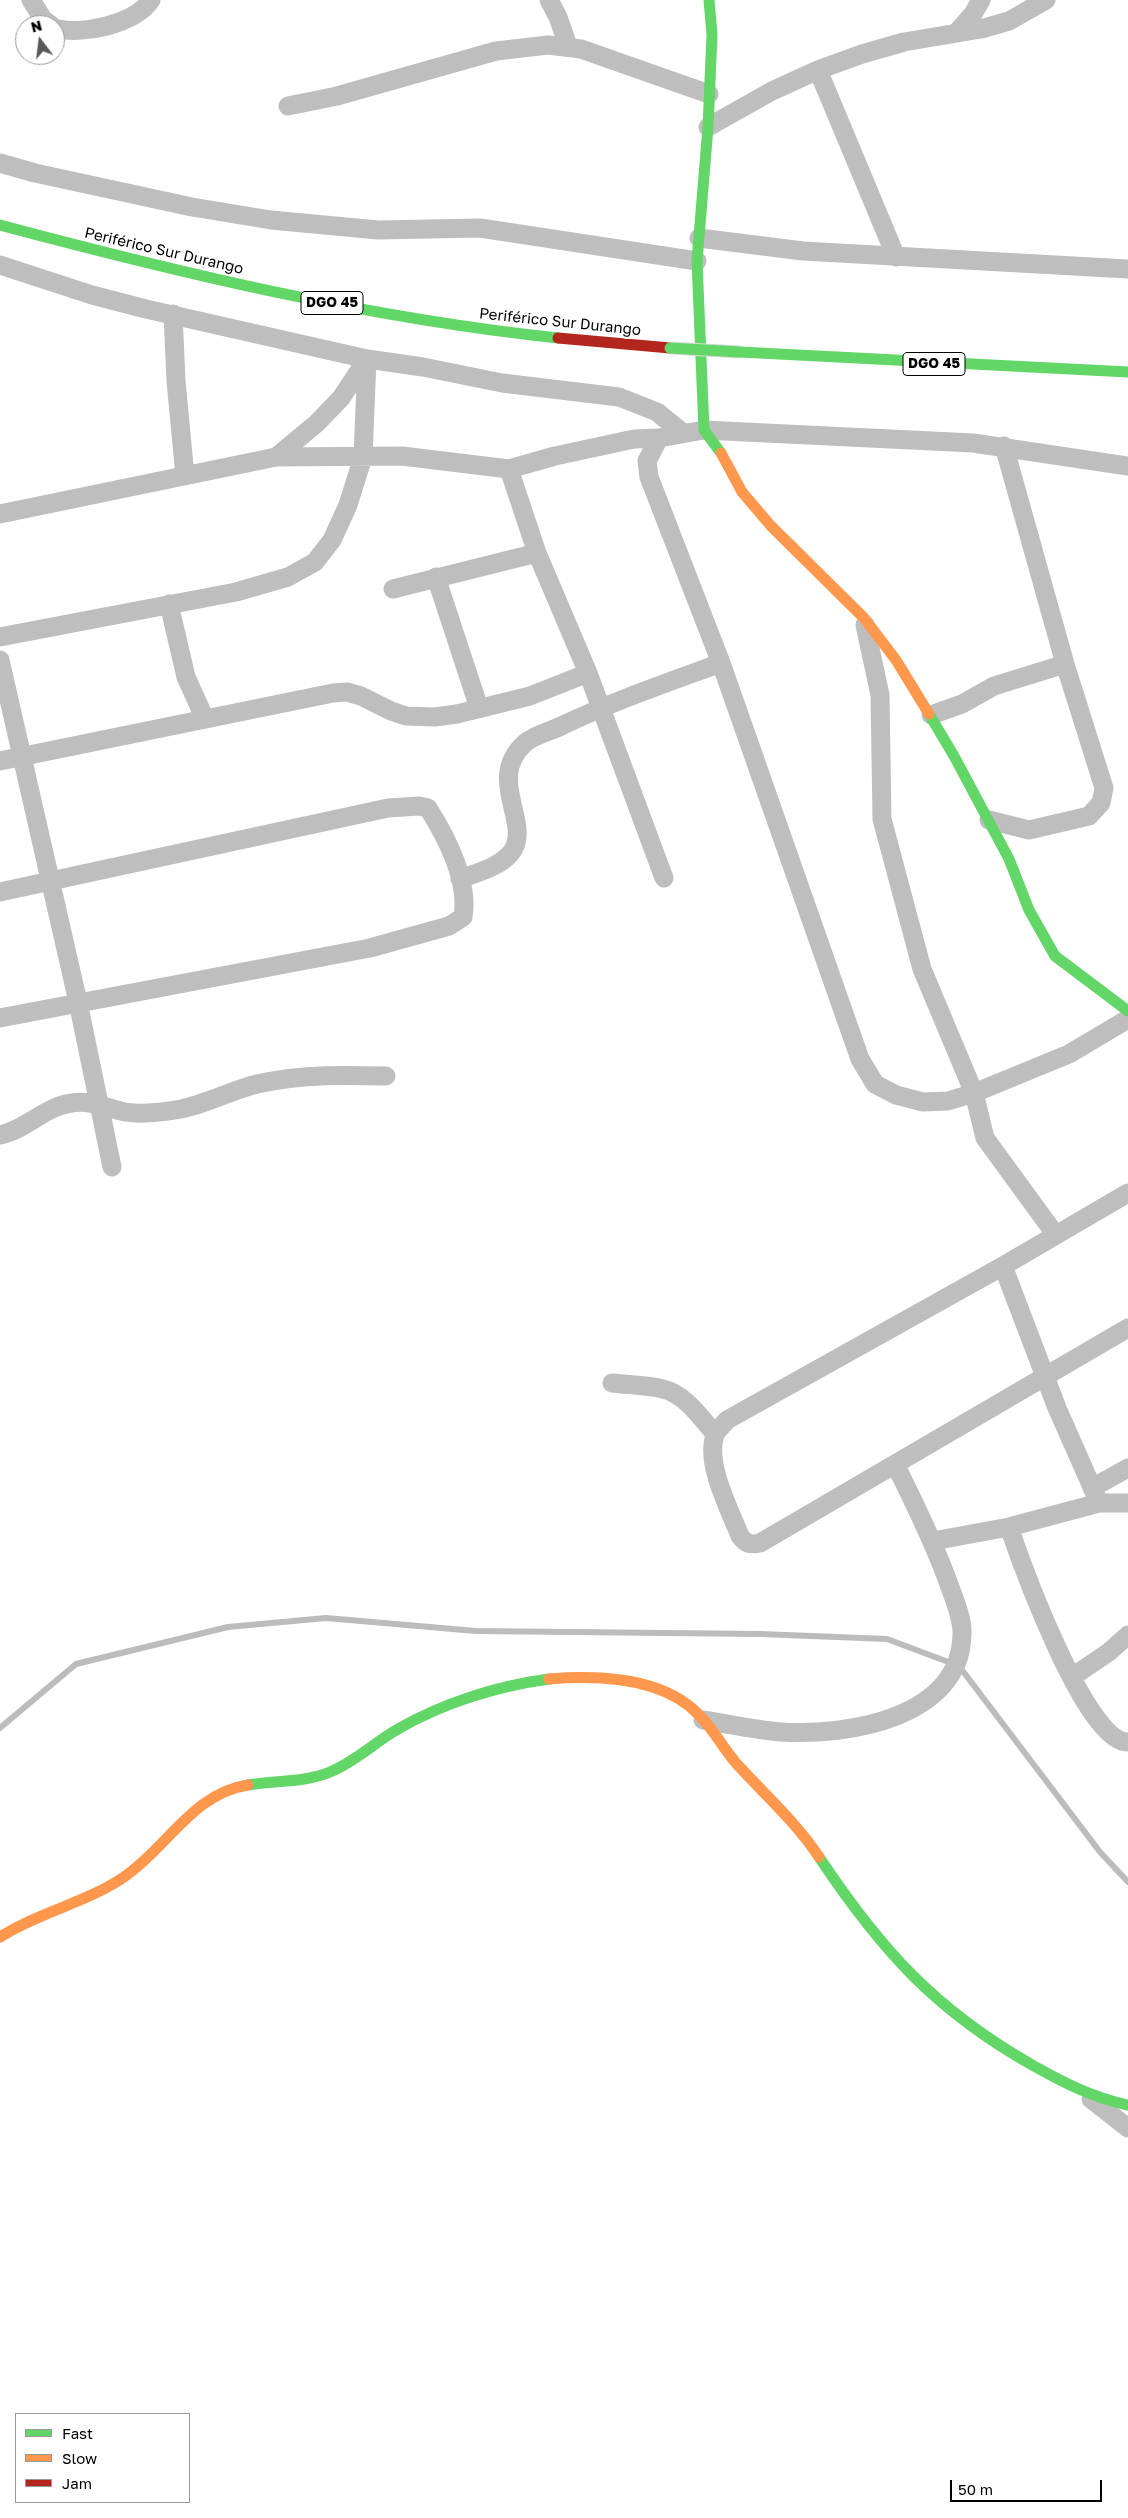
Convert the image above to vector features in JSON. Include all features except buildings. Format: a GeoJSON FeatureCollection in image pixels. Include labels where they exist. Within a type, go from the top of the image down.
{"type":"FeatureCollection","features":[{"type":"Feature","properties":{"kind":"main road"},"geometry":{"type":"LineString","coordinates":[[708,0],[712,35],[708,127],[697,261],[704,430],[723,456],[742,492],[771,526],[864,618],[896,660],[931,716],[989,820],[1009,859],[1028,910],[1055,956],[1128,1010]]}},
{"type":"Feature","properties":{"kind":"main road","name":"Periférico Sur Durango"},"geometry":{"type":"LineString","coordinates":[[0,225],[96,251],[243,285],[481,329],[670,348],[1128,372]]}},
{"type":"Feature","properties":{"kind":"main road"},"geometry":{"type":"LineString","coordinates":[[0,1937],[33,1919],[122,1879],[148,1860],[209,1798],[229,1789],[314,1778],[332,1772],[398,1729],[432,1713],[480,1695],[528,1682],[560,1677],[591,1677],[630,1682],[684,1702],[703,1720],[735,1761],[801,1831],[894,1957],[966,2024],[1026,2062],[1082,2092],[1105,2101],[1128,2105]]}},
{"type":"Feature","properties":{"kind":"street"},"geometry":{"type":"LineString","coordinates":[[31,0],[40,15]]}},
{"type":"Feature","properties":{"kind":"street"},"geometry":{"type":"LineString","coordinates":[[65,31],[84,31],[138,14],[151,0]]}},
{"type":"Feature","properties":{"kind":"street"},"geometry":{"type":"LineString","coordinates":[[550,0],[568,46]]}},
{"type":"Feature","properties":{"kind":"street"},"geometry":{"type":"LineString","coordinates":[[956,33],[973,14],[981,0]]}},
{"type":"Feature","properties":{"kind":"street"},"geometry":{"type":"LineString","coordinates":[[708,127],[772,91],[818,70],[904,42],[982,29],[1008,21],[1046,0]]}},
{"type":"Feature","properties":{"kind":"street"},"geometry":{"type":"LineString","coordinates":[[288,106],[346,93],[496,51],[532,46],[568,46],[709,94]]}},
{"type":"Feature","properties":{"kind":"street"},"geometry":{"type":"LineString","coordinates":[[818,70],[896,257]]}},
{"type":"Feature","properties":{"kind":"street"},"geometry":{"type":"LineString","coordinates":[[0,163],[35,173],[192,206],[271,220],[378,230],[480,228],[697,261]]}},
{"type":"Feature","properties":{"kind":"street"},"geometry":{"type":"LineString","coordinates":[[699,238],[803,251],[1128,270]]}},
{"type":"Feature","properties":{"kind":"street"},"geometry":{"type":"LineString","coordinates":[[0,265],[92,294],[367,359],[423,367],[502,383],[619,397],[657,412],[683,433]]}},
{"type":"Feature","properties":{"kind":"street"},"geometry":{"type":"LineString","coordinates":[[173,314],[176,381],[186,476]]}},
{"type":"Feature","properties":{"kind":"street"},"geometry":{"type":"LineString","coordinates":[[0,637],[236,592],[280,579],[315,562],[332,540],[348,504],[363,457],[367,359]]}},
{"type":"Feature","properties":{"kind":"street"},"geometry":{"type":"LineString","coordinates":[[276,457],[317,423],[341,398],[367,359]]}},
{"type":"Feature","properties":{"kind":"street"},"geometry":{"type":"LineString","coordinates":[[0,514],[276,457],[439,459],[509,469],[555,456],[634,439],[659,438],[704,430],[1004,446],[1128,466]]}},
{"type":"Feature","properties":{"kind":"street"},"geometry":{"type":"LineString","coordinates":[[659,438],[647,461],[649,476],[721,663],[860,1059],[874,1084],[896,1095],[923,1102],[948,1101],[974,1093],[1069,1054],[1128,1019]]}},
{"type":"Feature","properties":{"kind":"street"},"geometry":{"type":"LineString","coordinates":[[989,820],[1029,830],[1089,816],[1101,803],[1104,788],[1064,664],[1004,446]]}},
{"type":"Feature","properties":{"kind":"street"},"geometry":{"type":"LineString","coordinates":[[509,469],[537,553],[588,673],[664,878]]}},
{"type":"Feature","properties":{"kind":"street"},"geometry":{"type":"LineString","coordinates":[[393,589],[436,576],[537,553]]}},
{"type":"Feature","properties":{"kind":"street"},"geometry":{"type":"LineString","coordinates":[[436,576],[480,708]]}},
{"type":"Feature","properties":{"kind":"street"},"geometry":{"type":"LineString","coordinates":[[169,604],[186,677],[206,719]]}},
{"type":"Feature","properties":{"kind":"street"},"geometry":{"type":"LineString","coordinates":[[864,618],[880,695],[882,819],[922,969],[974,1093],[985,1138],[1055,1234]]}},
{"type":"Feature","properties":{"kind":"street"},"geometry":{"type":"LineString","coordinates":[[0,660],[78,1002],[112,1167]]}},
{"type":"Feature","properties":{"kind":"street"},"geometry":{"type":"LineString","coordinates":[[460,879],[481,872],[511,853],[517,837],[516,818],[507,786],[511,761],[525,742],[600,707],[721,663]]}},
{"type":"Feature","properties":{"kind":"street"},"geometry":{"type":"LineString","coordinates":[[931,716],[962,704],[994,686],[1064,664]]}},
{"type":"Feature","properties":{"kind":"street"},"geometry":{"type":"LineString","coordinates":[[0,761],[308,697],[347,692],[361,696],[390,711],[406,716],[435,717],[457,714],[530,696],[588,673]]}},
{"type":"Feature","properties":{"kind":"street"},"geometry":{"type":"LineString","coordinates":[[0,892],[388,808],[413,806],[428,808],[442,830],[460,879],[465,903],[463,917],[440,929],[370,948],[0,1018]]}},
{"type":"Feature","properties":{"kind":"street"},"geometry":{"type":"LineString","coordinates":[[0,1135],[10,1133],[46,1111],[72,1103],[99,1104],[126,1112],[155,1112],[183,1109],[256,1085],[300,1076],[386,1076]]}},
{"type":"Feature","properties":{"kind":"street"},"geometry":{"type":"LineString","coordinates":[[1128,1193],[1003,1266],[750,1405],[727,1420],[715,1434],[712,1454],[718,1480],[740,1536],[745,1543],[752,1545],[772,1536],[896,1466],[1128,1328]]}},
{"type":"Feature","properties":{"kind":"street"},"geometry":{"type":"LineString","coordinates":[[1003,1266],[1075,1452],[1096,1496]]}},
{"type":"Feature","properties":{"kind":"street"},"geometry":{"type":"LineString","coordinates":[[612,1383],[664,1389],[675,1394],[690,1406],[715,1434]]}},
{"type":"Feature","properties":{"kind":"street"},"geometry":{"type":"LineString","coordinates":[[703,1720],[781,1732],[822,1732],[872,1724],[905,1714],[925,1701],[946,1682],[960,1657],[963,1633],[955,1601],[933,1541],[896,1466]]}},
{"type":"Feature","properties":{"kind":"street"},"geometry":{"type":"LineString","coordinates":[[933,1541],[1009,1527],[1096,1496],[1128,1468]]}},
{"type":"Feature","properties":{"kind":"street"},"geometry":{"type":"LineString","coordinates":[[1096,1496],[1128,1503]]}},
{"type":"Feature","properties":{"kind":"street"},"geometry":{"type":"LineString","coordinates":[[1009,1527],[1034,1598],[1072,1677],[1099,1722],[1110,1735],[1120,1742],[1128,1742]]}},
{"type":"Feature","properties":{"kind":"street"},"geometry":{"type":"LineString","coordinates":[[1072,1677],[1109,1652],[1128,1635]]}},
{"type":"Feature","properties":{"kind":"street"},"geometry":{"type":"LineString","coordinates":[[1082,2092],[1128,2128]]}},
{"type":"Feature","properties":{"kind":"waterway"},"geometry":{"type":"LineString","coordinates":[[0,1728],[76,1664],[228,1627],[326,1618],[476,1631],[761,1634],[887,1639],[959,1666],[1100,1852],[1128,1882]]}},
{"type":"Feature","properties":{"kind":"traffic: fast"},"geometry":{"type":"LineString","coordinates":[[709,0],[712,35],[708,127],[697,261],[704,430],[721,453]]}},
{"type":"Feature","properties":{"kind":"traffic: fast"},"geometry":{"type":"LineString","coordinates":[[0,225],[138,261],[277,292],[417,319],[558,338]]}},
{"type":"Feature","properties":{"kind":"traffic: fast"},"geometry":{"type":"LineString","coordinates":[[670,348],[740,352]]}},
{"type":"Feature","properties":{"kind":"traffic: fast"},"geometry":{"type":"LineString","coordinates":[[740,352],[1128,372]]}},
{"type":"Feature","properties":{"kind":"traffic: fast"},"geometry":{"type":"LineString","coordinates":[[929,714],[954,756],[1009,859],[1029,910],[1055,956],[1128,1011]]}},
{"type":"Feature","properties":{"kind":"traffic: fast"},"geometry":{"type":"LineString","coordinates":[[248,1785],[320,1776],[348,1763],[398,1729],[433,1711],[490,1691],[549,1679]]}},
{"type":"Feature","properties":{"kind":"traffic: fast"},"geometry":{"type":"LineString","coordinates":[[819,1857],[865,1921],[888,1949],[939,2000],[999,2045],[1034,2066],[1091,2094],[1128,2105]]}},
{"type":"Feature","properties":{"kind":"traffic: slow"},"geometry":{"type":"LineString","coordinates":[[721,453],[742,492],[771,526],[864,618],[896,660],[929,714]]}},
{"type":"Feature","properties":{"kind":"traffic: slow"},"geometry":{"type":"LineString","coordinates":[[549,1679],[588,1678],[629,1681],[649,1686],[684,1702],[699,1715],[736,1763],[790,1820],[819,1857]]}},
{"type":"Feature","properties":{"kind":"traffic: slow"},"geometry":{"type":"LineString","coordinates":[[0,1937],[30,1921],[94,1894],[124,1877],[154,1852],[196,1810],[211,1799],[229,1790],[248,1785]]}},
{"type":"Feature","properties":{"kind":"traffic: jam"},"geometry":{"type":"LineString","coordinates":[[558,338],[670,348]]}}]}
